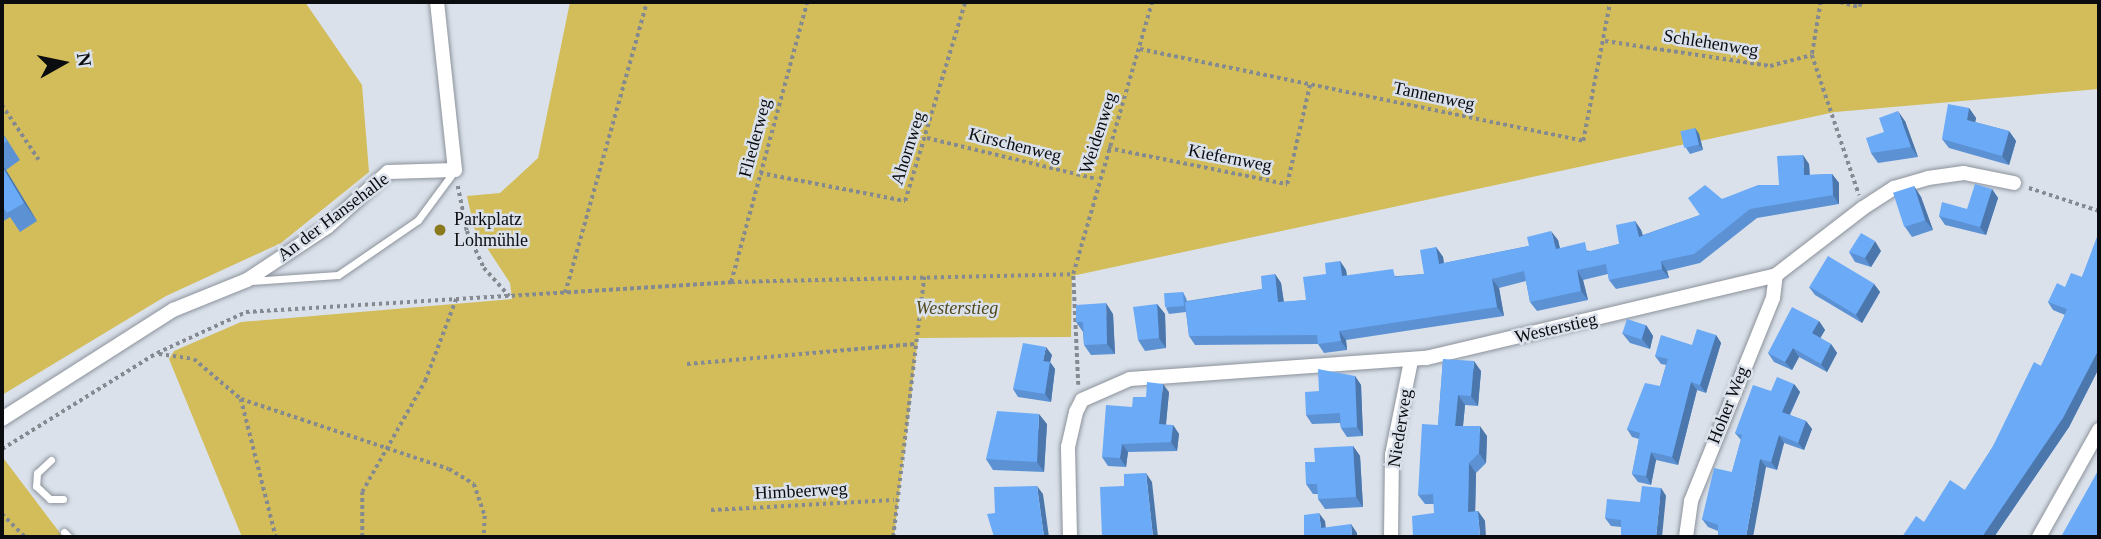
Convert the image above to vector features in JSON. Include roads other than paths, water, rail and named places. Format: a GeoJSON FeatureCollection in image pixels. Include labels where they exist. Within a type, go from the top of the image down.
{"type":"FeatureCollection","features":[{"type":"Feature","properties":{"kind":"street"},"geometry":{"type":"LineString","coordinates":[[437,2],[455,170]]}},
{"type":"Feature","properties":{"kind":"street","name":"An der Hansehalle"},"geometry":{"type":"LineString","coordinates":[[2,419],[173,310],[247,280],[327,227],[388,172],[455,170]]}},
{"type":"Feature","properties":{"kind":"street","name":"Westerstieg"},"geometry":{"type":"LineString","coordinates":[[1070,537],[1068,447],[1079,406],[1130,380],[1411,361],[1776,275],[1863,208],[1928,178],[1964,173],[2014,183]]}},
{"type":"Feature","properties":{"kind":"street","name":"Hoher Weg"},"geometry":{"type":"LineString","coordinates":[[1686,537],[1691,501],[1773,298],[1776,275]]}},
{"type":"Feature","properties":{"kind":"street","name":"Niederweg"},"geometry":{"type":"LineString","coordinates":[[1391,537],[1392,454],[1411,361]]}},
{"type":"Feature","properties":{"kind":"street"},"geometry":{"type":"LineString","coordinates":[[2039,537],[2099,430]]}},
{"type":"Feature","properties":{"kind":"lane"},"geometry":{"type":"LineString","coordinates":[[247,280],[338,275],[418,220],[455,170]]}},
{"type":"Feature","properties":{"kind":"lane"},"geometry":{"type":"LineString","coordinates":[[51,460],[37,473],[36,486],[50,499],[63,499]]}},
{"type":"Feature","properties":{"kind":"place","name":"Parkplatz Lohmühle"},"geometry":{"type":"Point","coordinates":[440,230]}}]}
